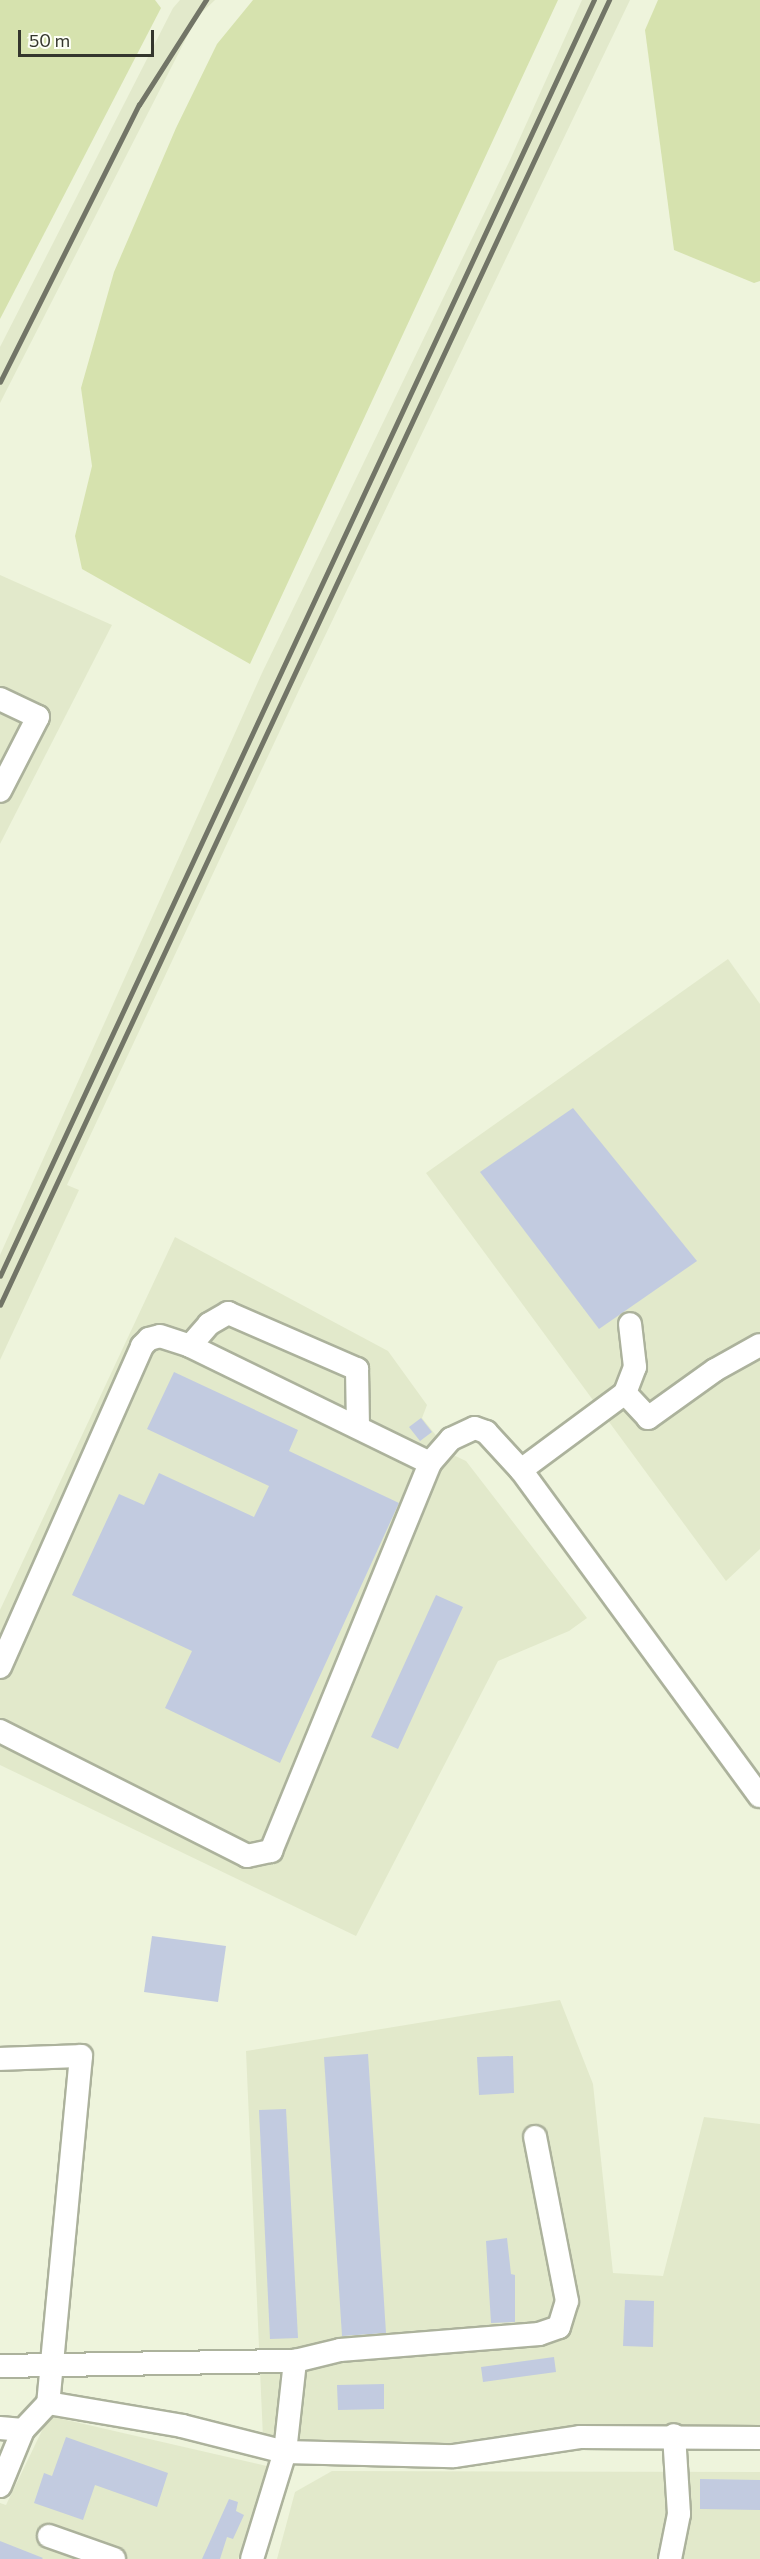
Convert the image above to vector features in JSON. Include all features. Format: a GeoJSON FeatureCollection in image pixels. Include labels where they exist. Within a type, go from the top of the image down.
{"type":"FeatureCollection","features":[{"type":"Feature","properties":{"kind":"lane"},"geometry":{"type":"LineString","coordinates":[[0,699],[38,717],[0,790]]}},
{"type":"Feature","properties":{"kind":"lane"},"geometry":{"type":"LineString","coordinates":[[190,1346],[209,1324],[228,1313],[357,1369],[358,1427]]}},
{"type":"Feature","properties":{"kind":"lane"},"geometry":{"type":"LineString","coordinates":[[521,1470],[626,1393],[635,1367],[630,1324]]}},
{"type":"Feature","properties":{"kind":"lane"},"geometry":{"type":"LineString","coordinates":[[0,1667],[142,1346],[160,1336],[190,1346],[430,1463]]}},
{"type":"Feature","properties":{"kind":"lane"},"geometry":{"type":"LineString","coordinates":[[626,1393],[648,1418],[715,1370],[760,1345]]}},
{"type":"Feature","properties":{"kind":"lane"},"geometry":{"type":"LineString","coordinates":[[0,1731],[247,1856],[271,1851],[430,1463],[451,1439],[475,1428],[486,1432],[521,1470],[760,1796]]}},
{"type":"Feature","properties":{"kind":"lane"},"geometry":{"type":"LineString","coordinates":[[0,2059],[81,2056],[54,2364],[48,2403],[23,2430],[0,2486]]}},
{"type":"Feature","properties":{"kind":"lane"},"geometry":{"type":"LineString","coordinates":[[0,2366],[295,2361],[340,2350],[539,2334],[559,2327],[567,2301],[535,2137]]}},
{"type":"Feature","properties":{"kind":"lane"},"geometry":{"type":"LineString","coordinates":[[252,2559],[285,2452],[295,2361]]}},
{"type":"Feature","properties":{"kind":"lane"},"geometry":{"type":"LineString","coordinates":[[48,2403],[182,2426],[285,2452],[454,2456],[580,2437],[674,2435],[760,2438]]}},
{"type":"Feature","properties":{"kind":"lane"},"geometry":{"type":"LineString","coordinates":[[0,2428],[23,2430]]}},
{"type":"Feature","properties":{"kind":"lane"},"geometry":{"type":"LineString","coordinates":[[669,2559],[679,2514],[674,2435]]}},
{"type":"Feature","properties":{"kind":"lane"},"geometry":{"type":"LineString","coordinates":[[49,2536],[114,2559]]}},
{"type":"Feature","properties":{"kind":"shaded area"},"geometry":{"type":"Polygon","coordinates":[[[180,0],[215,0],[197,17],[0,403],[0,347],[173,8],[180,0]]]}},
{"type":"Feature","properties":{"kind":"shaded area"},"geometry":{"type":"Polygon","coordinates":[[[582,0],[630,0],[299,690],[67,1185],[79,1190],[0,1360],[0,1255],[262,673],[510,160],[582,0]]]}},
{"type":"Feature","properties":{"kind":"shaded area"},"geometry":{"type":"Polygon","coordinates":[[[0,575],[112,625],[0,844],[0,575]]]}},
{"type":"Feature","properties":{"kind":"shaded area"},"geometry":{"type":"Polygon","coordinates":[[[728,959],[760,1004],[760,1549],[726,1581],[426,1173],[728,959]]]}},
{"type":"Feature","properties":{"kind":"shaded area"},"geometry":{"type":"Polygon","coordinates":[[[175,1237],[388,1351],[427,1405],[422,1418],[451,1454],[466,1461],[587,1618],[569,1631],[498,1661],[356,1936],[0,1765],[0,1610],[175,1237]]]}},
{"type":"Feature","properties":{"kind":"shaded area"},"geometry":{"type":"Polygon","coordinates":[[[560,2000],[593,2084],[613,2273],[663,2276],[704,2117],[760,2124],[760,2430],[587,2425],[442,2444],[263,2438],[246,2051],[560,2000]]]}},
{"type":"Feature","properties":{"kind":"shaded area"},"geometry":{"type":"Polygon","coordinates":[[[49,2416],[271,2467],[238,2559],[0,2559],[0,2503],[6,2505],[49,2416]]]}},
{"type":"Feature","properties":{"kind":"shaded area"},"geometry":{"type":"Polygon","coordinates":[[[332,2471],[760,2472],[760,2559],[277,2559],[295,2492],[332,2471]]]}},
{"type":"Feature","properties":{"kind":"green space"},"geometry":{"type":"Polygon","coordinates":[[[0,0],[155,0],[161,8],[0,319],[0,0]]]}},
{"type":"Feature","properties":{"kind":"green space"},"geometry":{"type":"Polygon","coordinates":[[[253,0],[558,0],[250,664],[82,569],[75,536],[92,466],[81,388],[114,272],[176,128],[217,44],[253,0]]]}},
{"type":"Feature","properties":{"kind":"green space"},"geometry":{"type":"Polygon","coordinates":[[[658,0],[760,0],[760,281],[754,283],[674,250],[645,30],[658,0]]]}},
{"type":"Feature","properties":{"kind":"building"},"geometry":{"type":"Polygon","coordinates":[[[573,1108],[697,1261],[599,1329],[480,1172],[573,1108]]]}},
{"type":"Feature","properties":{"kind":"building"},"geometry":{"type":"Polygon","coordinates":[[[174,1372],[298,1430],[289,1451],[399,1503],[280,1763],[165,1708],[192,1651],[72,1595],[119,1494],[144,1505],[159,1473],[254,1517],[269,1486],[147,1429],[174,1372]]]}},
{"type":"Feature","properties":{"kind":"building"},"geometry":{"type":"Polygon","coordinates":[[[421,1418],[432,1432],[420,1441],[409,1427],[421,1418]]]}},
{"type":"Feature","properties":{"kind":"building"},"geometry":{"type":"Polygon","coordinates":[[[436,1595],[463,1607],[398,1749],[371,1737],[436,1595]]]}},
{"type":"Feature","properties":{"kind":"building"},"geometry":{"type":"Polygon","coordinates":[[[152,1936],[226,1946],[218,2002],[144,1992],[152,1936]]]}},
{"type":"Feature","properties":{"kind":"building"},"geometry":{"type":"Polygon","coordinates":[[[368,2054],[386,2333],[342,2336],[324,2057],[368,2054]]]}},
{"type":"Feature","properties":{"kind":"building"},"geometry":{"type":"Polygon","coordinates":[[[513,2056],[514,2093],[479,2095],[477,2057],[513,2056]]]}},
{"type":"Feature","properties":{"kind":"building"},"geometry":{"type":"Polygon","coordinates":[[[286,2109],[298,2338],[270,2339],[259,2110],[286,2109]]]}},
{"type":"Feature","properties":{"kind":"building"},"geometry":{"type":"Polygon","coordinates":[[[507,2238],[511,2274],[515,2275],[515,2322],[491,2323],[486,2241],[507,2238]]]}},
{"type":"Feature","properties":{"kind":"building"},"geometry":{"type":"Polygon","coordinates":[[[625,2300],[654,2301],[653,2347],[623,2346],[625,2300]]]}},
{"type":"Feature","properties":{"kind":"building"},"geometry":{"type":"Polygon","coordinates":[[[554,2357],[556,2372],[483,2382],[481,2367],[554,2357]]]}},
{"type":"Feature","properties":{"kind":"building"},"geometry":{"type":"Polygon","coordinates":[[[384,2384],[384,2409],[338,2410],[337,2385],[384,2384]]]}},
{"type":"Feature","properties":{"kind":"building"},"geometry":{"type":"Polygon","coordinates":[[[66,2437],[168,2473],[157,2507],[95,2485],[83,2520],[34,2503],[44,2473],[52,2476],[66,2437]]]}},
{"type":"Feature","properties":{"kind":"building"},"geometry":{"type":"Polygon","coordinates":[[[700,2479],[760,2480],[760,2510],[700,2509],[700,2479]]]}},
{"type":"Feature","properties":{"kind":"building"},"geometry":{"type":"Polygon","coordinates":[[[229,2499],[238,2502],[236,2511],[244,2515],[233,2539],[227,2537],[220,2559],[202,2559],[229,2499]]]}},
{"type":"Feature","properties":{"kind":"building"},"geometry":{"type":"Polygon","coordinates":[[[0,2541],[43,2558],[0,2559],[0,2541]]]}},
{"type":"Feature","properties":{"kind":"railway"},"geometry":{"type":"LineString","coordinates":[[0,382],[139,105],[206,0]]}},
{"type":"Feature","properties":{"kind":"railway"},"geometry":{"type":"LineString","coordinates":[[0,1276],[594,0]]}},
{"type":"Feature","properties":{"kind":"railway"},"geometry":{"type":"LineString","coordinates":[[0,1305],[609,0]]}}]}
